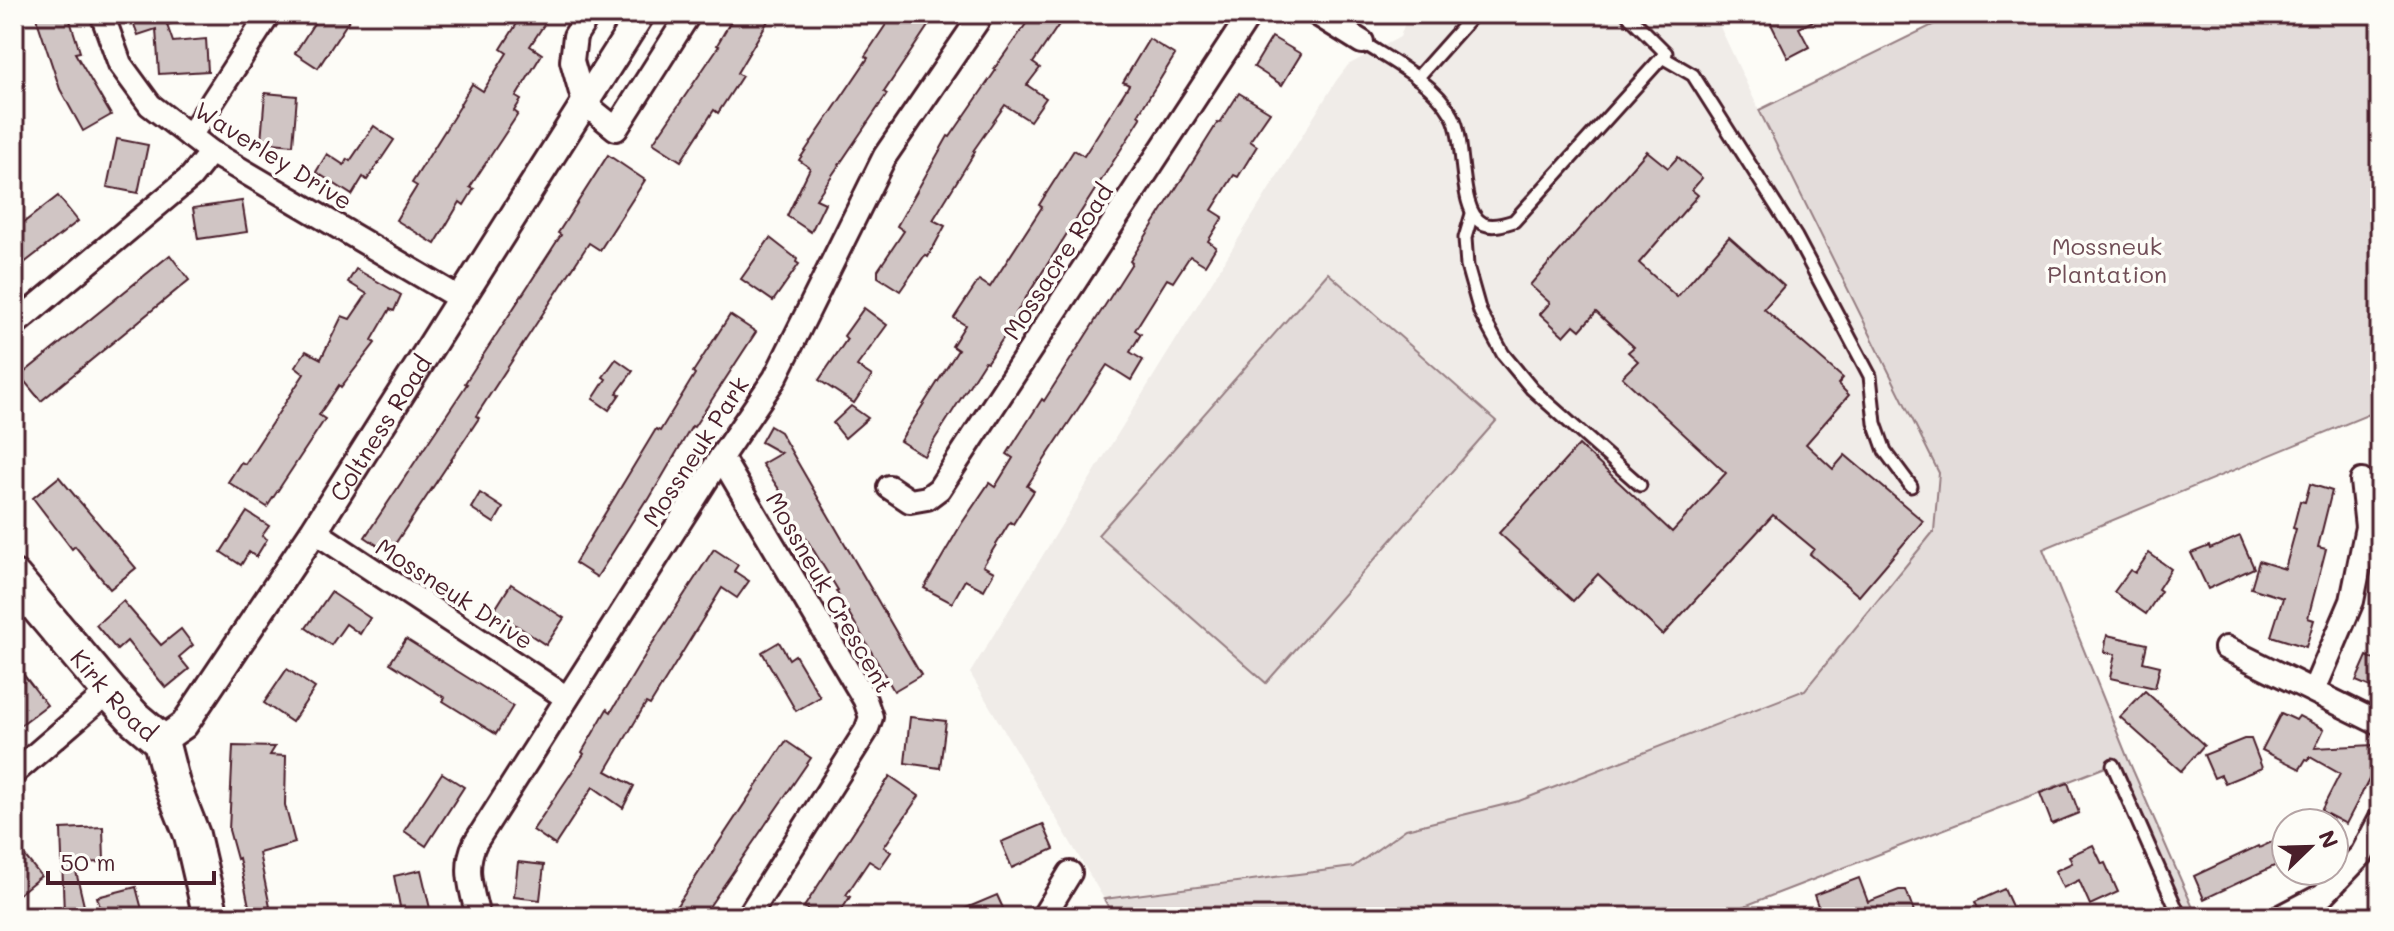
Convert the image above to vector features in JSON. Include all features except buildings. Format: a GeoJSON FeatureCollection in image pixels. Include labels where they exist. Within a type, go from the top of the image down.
{"type":"FeatureCollection","features":[{"type":"Feature","properties":{"kind":"main road","name":"Kirk Road"},"geometry":{"type":"LineString","coordinates":[[14,578],[109,691],[161,741],[172,784],[192,835],[211,917]]}},
{"type":"Feature","properties":{"kind":"street","name":"Waverley Drive"},"geometry":{"type":"LineString","coordinates":[[102,14],[120,64],[150,105],[211,152],[461,299]]}},
{"type":"Feature","properties":{"kind":"street"},"geometry":{"type":"LineString","coordinates":[[190,136],[269,14]]}},
{"type":"Feature","properties":{"kind":"street"},"geometry":{"type":"LineString","coordinates":[[589,14],[575,36],[572,61],[584,103],[616,129],[689,14]]}},
{"type":"Feature","properties":{"kind":"street","name":"Coltness Road"},"geometry":{"type":"LineString","coordinates":[[161,741],[184,725],[314,531],[641,14]]}},
{"type":"Feature","properties":{"kind":"street","name":"Mossneuk Park"},"geometry":{"type":"LineString","coordinates":[[478,917],[468,857],[475,843],[721,457],[775,378],[885,156],[982,14]]}},
{"type":"Feature","properties":{"kind":"street","name":"Mossacre Road"},"geometry":{"type":"LineString","coordinates":[[889,487],[910,501],[927,498],[939,489],[1250,14]]}},
{"type":"Feature","properties":{"kind":"street"},"geometry":{"type":"LineString","coordinates":[[1317,14],[1362,42]]}},
{"type":"Feature","properties":{"kind":"street"},"geometry":{"type":"LineString","coordinates":[[14,325],[191,177],[211,152]]}},
{"type":"Feature","properties":{"kind":"street","name":"Mossneuk Crescent"},"geometry":{"type":"LineString","coordinates":[[721,457],[865,700],[871,717],[866,731],[748,917]]}},
{"type":"Feature","properties":{"kind":"street"},"geometry":{"type":"LineString","coordinates":[[2314,690],[2352,601],[2374,528],[2362,481]]}},
{"type":"Feature","properties":{"kind":"street","name":"Mossneuk Drive"},"geometry":{"type":"LineString","coordinates":[[314,531],[567,698]]}},
{"type":"Feature","properties":{"kind":"street"},"geometry":{"type":"LineString","coordinates":[[2226,648],[2380,724]]}},
{"type":"Feature","properties":{"kind":"street"},"geometry":{"type":"LineString","coordinates":[[14,773],[109,691]]}},
{"type":"Feature","properties":{"kind":"street"},"geometry":{"type":"LineString","coordinates":[[2350,864],[2362,854],[2380,820]]}},
{"type":"Feature","properties":{"kind":"street"},"geometry":{"type":"LineString","coordinates":[[1043,917],[1070,873]]}},
{"type":"Feature","properties":{"kind":"street"},"geometry":{"type":"LineString","coordinates":[[2281,917],[2323,895],[2328,887]]}},
{"type":"Feature","properties":{"kind":"lane"},"geometry":{"type":"LineString","coordinates":[[1417,78],[1474,14]]}},
{"type":"Feature","properties":{"kind":"lane"},"geometry":{"type":"LineString","coordinates":[[1362,42],[1417,78],[1441,99],[1460,133],[1467,202],[1472,214],[1483,224],[1499,225],[1514,221],[1666,53],[1627,14]]}},
{"type":"Feature","properties":{"kind":"lane"},"geometry":{"type":"LineString","coordinates":[[1662,57],[1693,75],[1796,237],[1870,376],[1875,423],[1885,451],[1911,486]]}},
{"type":"Feature","properties":{"kind":"lane"},"geometry":{"type":"LineString","coordinates":[[1472,214],[1465,238],[1467,266],[1480,312],[1503,354],[1532,389],[1640,485]]}},
{"type":"Feature","properties":{"kind":"lane"},"geometry":{"type":"LineString","coordinates":[[2113,765],[2180,917]]}},
{"type":"Feature","properties":{"kind":"shaded area"},"geometry":{"type":"Polygon","coordinates":[[[1408,14],[1714,14],[1939,473],[1934,530],[1805,690],[1519,801],[1406,829],[1353,867],[1104,899],[970,673],[1336,81],[1348,65],[1400,37],[1408,14]]]}},
{"type":"Feature","properties":{"kind":"green space","name":"Mossneuk Plantation"},"geometry":{"type":"Polygon","coordinates":[[[1950,14],[2380,14],[2380,414],[2372,413],[2043,549],[2128,759],[2197,917],[2184,917],[2116,763],[1716,917],[1114,917],[1104,899],[1353,867],[1406,829],[1519,801],[1805,690],[1934,531],[1939,473],[1759,110],[1950,14]]]}},
{"type":"Feature","properties":{"kind":"green space"},"geometry":{"type":"Polygon","coordinates":[[[1328,273],[1496,421],[1266,683],[1098,535],[1328,273]]]}}]}
